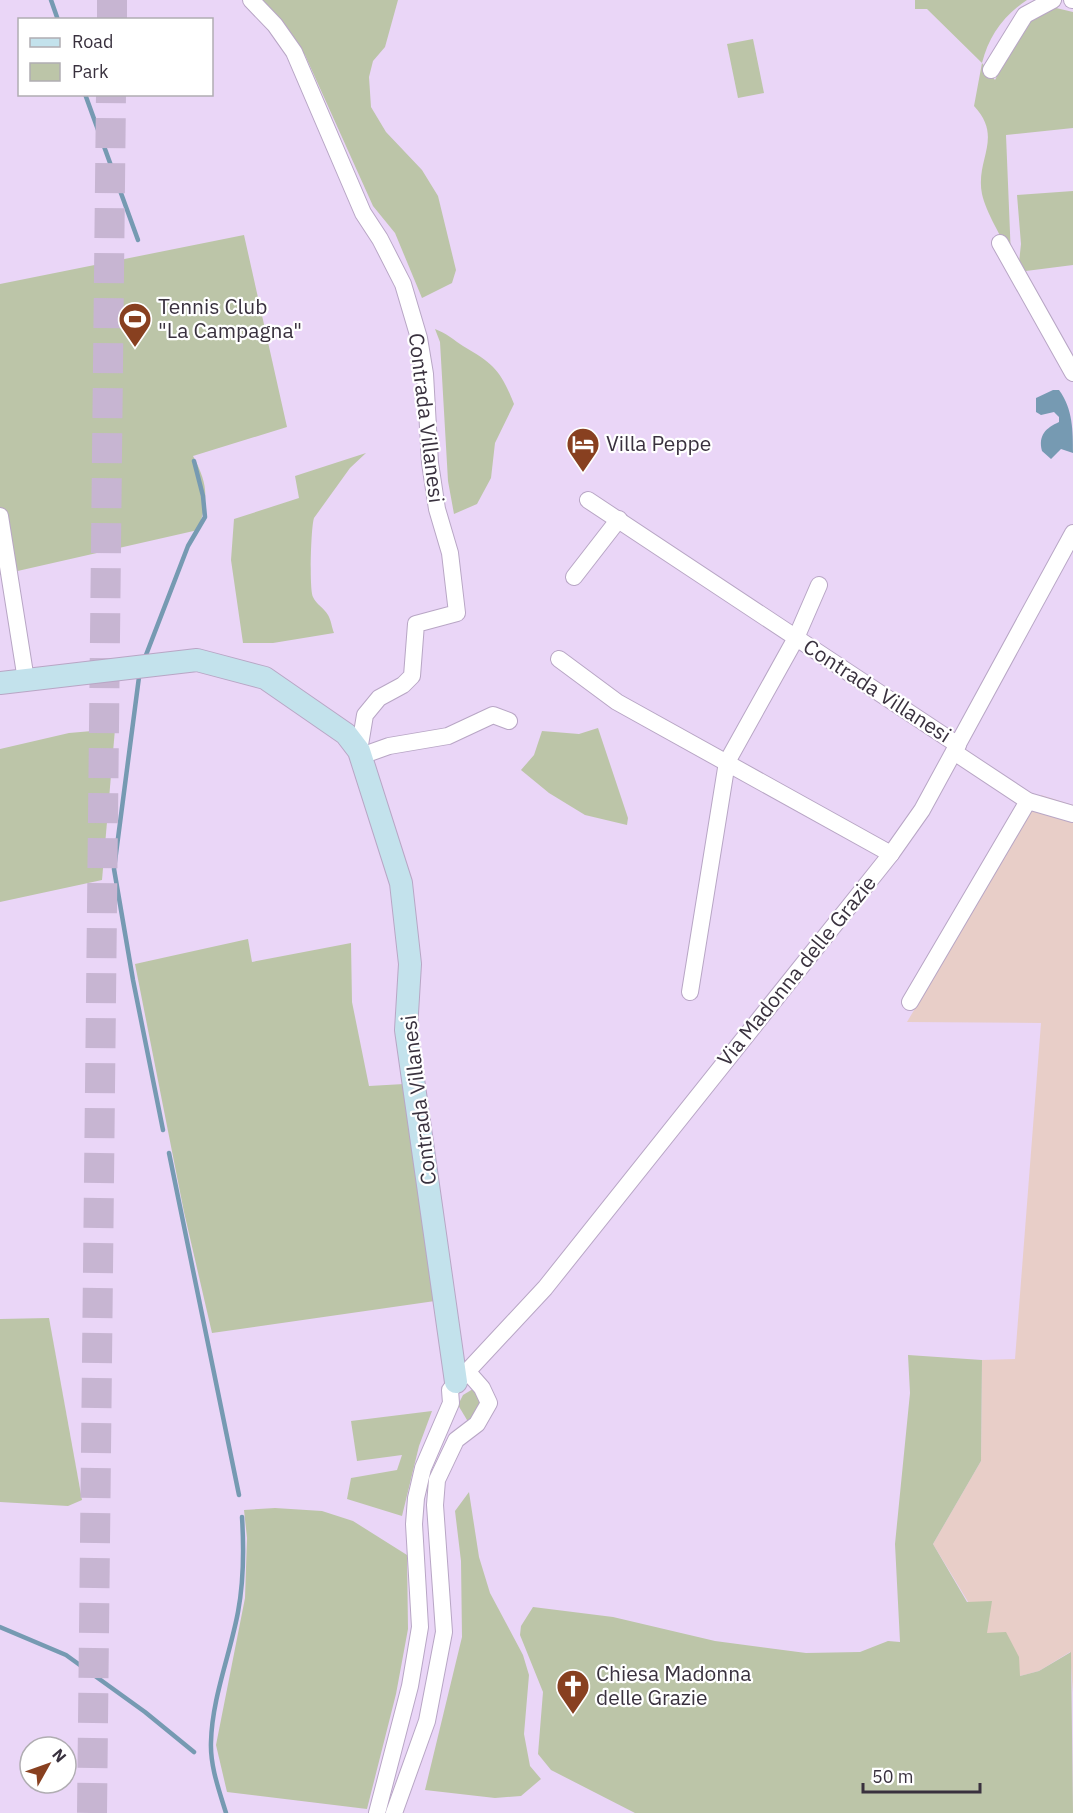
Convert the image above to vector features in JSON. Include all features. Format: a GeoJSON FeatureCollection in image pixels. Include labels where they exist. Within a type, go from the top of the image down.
{"type":"FeatureCollection","features":[{"type":"Feature","properties":{"kind":"street","name":"Contrada Villanesi"},"geometry":{"type":"LineString","coordinates":[[251,0],[275,25],[294,52],[363,213],[380,239],[403,284],[419,338],[430,463],[437,509],[450,553],[457,612],[416,624],[412,676],[403,685],[379,698],[365,716],[360,753]]}},
{"type":"Feature","properties":{"kind":"street"},"geometry":{"type":"LineString","coordinates":[[991,70],[1024,15],[1053,0]]}},
{"type":"Feature","properties":{"kind":"street"},"geometry":{"type":"LineString","coordinates":[[1000,243],[1073,373]]}},
{"type":"Feature","properties":{"kind":"street","name":"Contrada Villanesi"},"geometry":{"type":"LineString","coordinates":[[588,500],[796,638],[956,748],[1028,801],[1073,814]]}},
{"type":"Feature","properties":{"kind":"street"},"geometry":{"type":"LineString","coordinates":[[0,516],[26,680]]}},
{"type":"Feature","properties":{"kind":"street"},"geometry":{"type":"LineString","coordinates":[[574,577],[619,519]]}},
{"type":"Feature","properties":{"kind":"street","name":"Via Madonna delle Grazie"},"geometry":{"type":"LineString","coordinates":[[377,1813],[410,1686],[420,1627],[414,1524],[416,1498],[423,1467],[458,1386],[545,1288],[891,854],[922,810],[1073,533]]}},
{"type":"Feature","properties":{"kind":"street","name":"Contrada Villanesi"},"geometry":{"type":"LineString","coordinates":[[690,992],[727,762],[796,638],[819,585]]}},
{"type":"Feature","properties":{"kind":"street"},"geometry":{"type":"LineString","coordinates":[[559,659],[617,702],[891,854]]}},
{"type":"Feature","properties":{"kind":"street","name":"Contrada Villanesi"},"geometry":{"type":"LineString","coordinates":[[0,683],[198,660],[265,678],[345,734],[360,753],[401,883],[410,964],[406,1030],[458,1386]]}},
{"type":"Feature","properties":{"kind":"street"},"geometry":{"type":"LineString","coordinates":[[360,753],[448,736],[493,715],[509,721]]}},
{"type":"Feature","properties":{"kind":"street"},"geometry":{"type":"LineString","coordinates":[[910,1002],[1028,801]]}},
{"type":"Feature","properties":{"kind":"street"},"geometry":{"type":"LineString","coordinates":[[394,1813],[427,1721],[444,1632],[435,1505],[437,1480],[456,1440],[468,1428],[477,1424],[489,1403],[482,1388],[458,1386],[468,1428]]}},
{"type":"Feature","properties":{"kind":"shaded area"},"geometry":{"type":"Polygon","coordinates":[[[1041,795],[1073,805],[1073,1693],[1070,1652],[1039,1671],[1020,1676],[987,1633],[933,1544],[981,1461],[982,1360],[1015,1359],[1041,1023],[907,1022],[1041,795]]]}},
{"type":"Feature","properties":{"kind":"green space"},"geometry":{"type":"Polygon","coordinates":[[[262,0],[398,0],[385,47],[373,61],[369,77],[371,107],[386,132],[422,170],[438,196],[456,270],[452,283],[422,298],[395,233],[373,206],[305,55],[262,0]]]}},
{"type":"Feature","properties":{"kind":"green space"},"geometry":{"type":"Polygon","coordinates":[[[915,0],[1027,0],[998,27],[982,63],[927,9],[915,9],[915,0]]]}},
{"type":"Feature","properties":{"kind":"green space"},"geometry":{"type":"Polygon","coordinates":[[[1052,7],[1073,12],[1073,128],[1006,135],[1011,257],[991,218],[982,194],[981,181],[987,149],[987,128],[974,106],[982,63],[995,80],[1024,23],[1052,7]]]}},
{"type":"Feature","properties":{"kind":"green space"},"geometry":{"type":"Polygon","coordinates":[[[753,39],[764,93],[738,98],[727,44],[753,39]]]}},
{"type":"Feature","properties":{"kind":"green space"},"geometry":{"type":"Polygon","coordinates":[[[1073,191],[1073,265],[1018,272],[1021,244],[1017,195],[1073,191]]]}},
{"type":"Feature","properties":{"kind":"green space","name":"Tennis Club \"La Campagna\""},"geometry":{"type":"Polygon","coordinates":[[[244,235],[287,427],[193,456],[202,476],[205,493],[204,510],[198,530],[0,575],[0,284],[244,235]]]}},
{"type":"Feature","properties":{"kind":"green space"},"geometry":{"type":"Polygon","coordinates":[[[435,329],[482,358],[495,369],[514,404],[495,443],[491,478],[477,504],[454,514],[448,481],[440,342],[435,329]]]}},
{"type":"Feature","properties":{"kind":"green space"},"geometry":{"type":"Polygon","coordinates":[[[366,453],[350,468],[314,518],[313,523],[312,592],[314,599],[328,615],[334,633],[273,643],[243,643],[231,560],[234,519],[299,498],[295,476],[366,453]]]}},
{"type":"Feature","properties":{"kind":"green space"},"geometry":{"type":"Polygon","coordinates":[[[598,728],[628,818],[627,825],[585,815],[549,793],[521,770],[534,755],[542,731],[579,734],[598,728]]]}},
{"type":"Feature","properties":{"kind":"green space"},"geometry":{"type":"Polygon","coordinates":[[[115,729],[102,880],[0,902],[0,749],[69,733],[115,729]]]}},
{"type":"Feature","properties":{"kind":"green space"},"geometry":{"type":"Polygon","coordinates":[[[248,939],[252,962],[351,943],[352,1002],[369,1086],[404,1084],[435,1301],[212,1333],[184,1212],[135,964],[248,939]]]}},
{"type":"Feature","properties":{"kind":"green space"},"geometry":{"type":"Polygon","coordinates":[[[49,1318],[82,1500],[68,1506],[0,1502],[0,1319],[49,1318]]]}},
{"type":"Feature","properties":{"kind":"green space"},"geometry":{"type":"Polygon","coordinates":[[[908,1355],[982,1360],[981,1461],[933,1544],[967,1602],[992,1601],[987,1633],[1006,1632],[1019,1657],[1020,1676],[1039,1671],[1071,1652],[1073,1813],[635,1813],[551,1770],[538,1754],[543,1692],[520,1635],[521,1626],[533,1607],[613,1617],[715,1641],[806,1653],[860,1652],[888,1641],[900,1642],[895,1544],[910,1393],[908,1355]]]}},
{"type":"Feature","properties":{"kind":"green space"},"geometry":{"type":"Polygon","coordinates":[[[473,1389],[484,1402],[472,1421],[467,1420],[458,1405],[463,1395],[473,1389]]]}},
{"type":"Feature","properties":{"kind":"green space"},"geometry":{"type":"Polygon","coordinates":[[[432,1411],[419,1446],[402,1516],[347,1499],[351,1478],[397,1470],[402,1455],[357,1461],[351,1421],[432,1411]]]}},
{"type":"Feature","properties":{"kind":"green space"},"geometry":{"type":"Polygon","coordinates":[[[469,1492],[479,1557],[490,1593],[523,1655],[529,1675],[524,1734],[530,1766],[541,1779],[521,1796],[495,1798],[425,1790],[462,1637],[461,1561],[455,1511],[469,1492]]]}},
{"type":"Feature","properties":{"kind":"green space"},"geometry":{"type":"Polygon","coordinates":[[[275,1508],[322,1511],[353,1521],[407,1555],[408,1629],[396,1694],[367,1809],[227,1792],[216,1745],[245,1598],[247,1538],[244,1510],[275,1508]]]}},
{"type":"Feature","properties":{"kind":"water"},"geometry":{"type":"Polygon","coordinates":[[[1053,390],[1059,390],[1070,412],[1073,453],[1061,449],[1051,459],[1042,451],[1041,441],[1044,433],[1059,422],[1059,417],[1054,412],[1041,415],[1036,412],[1036,398],[1053,390]]]}},
{"type":"Feature","properties":{"kind":"waterway"},"geometry":{"type":"LineString","coordinates":[[51,0],[57,18]]}},
{"type":"Feature","properties":{"kind":"waterway"},"geometry":{"type":"LineString","coordinates":[[86,96],[138,240]]}},
{"type":"Feature","properties":{"kind":"waterway"},"geometry":{"type":"LineString","coordinates":[[146,655],[188,546],[205,517],[203,496],[194,461]]}},
{"type":"Feature","properties":{"kind":"waterway"},"geometry":{"type":"LineString","coordinates":[[139,677],[114,869],[133,980],[163,1130]]}},
{"type":"Feature","properties":{"kind":"waterway"},"geometry":{"type":"LineString","coordinates":[[169,1153],[239,1495]]}},
{"type":"Feature","properties":{"kind":"waterway"},"geometry":{"type":"LineString","coordinates":[[226,1813],[213,1769],[211,1742],[215,1709],[240,1600],[243,1564],[242,1517]]}},
{"type":"Feature","properties":{"kind":"waterway"},"geometry":{"type":"LineString","coordinates":[[0,1627],[66,1655],[145,1712],[194,1752]]}},
{"type":"Feature","properties":{"kind":"tunnel"},"geometry":{"type":"LineString","coordinates":[[112,0],[112,18]]}},
{"type":"Feature","properties":{"kind":"tunnel"},"geometry":{"type":"LineString","coordinates":[[92,1813],[111,96]]}},
{"type":"Feature","properties":{"kind":"place","name":"Tennis Club \"La Campagna\""},"geometry":{"type":"Point","coordinates":[135,348]}},
{"type":"Feature","properties":{"kind":"place","name":"Villa Peppe"},"geometry":{"type":"Point","coordinates":[583,473]}},
{"type":"Feature","properties":{"kind":"place","name":"Chiesa Madonna delle Grazie"},"geometry":{"type":"Point","coordinates":[573,1715]}}]}
